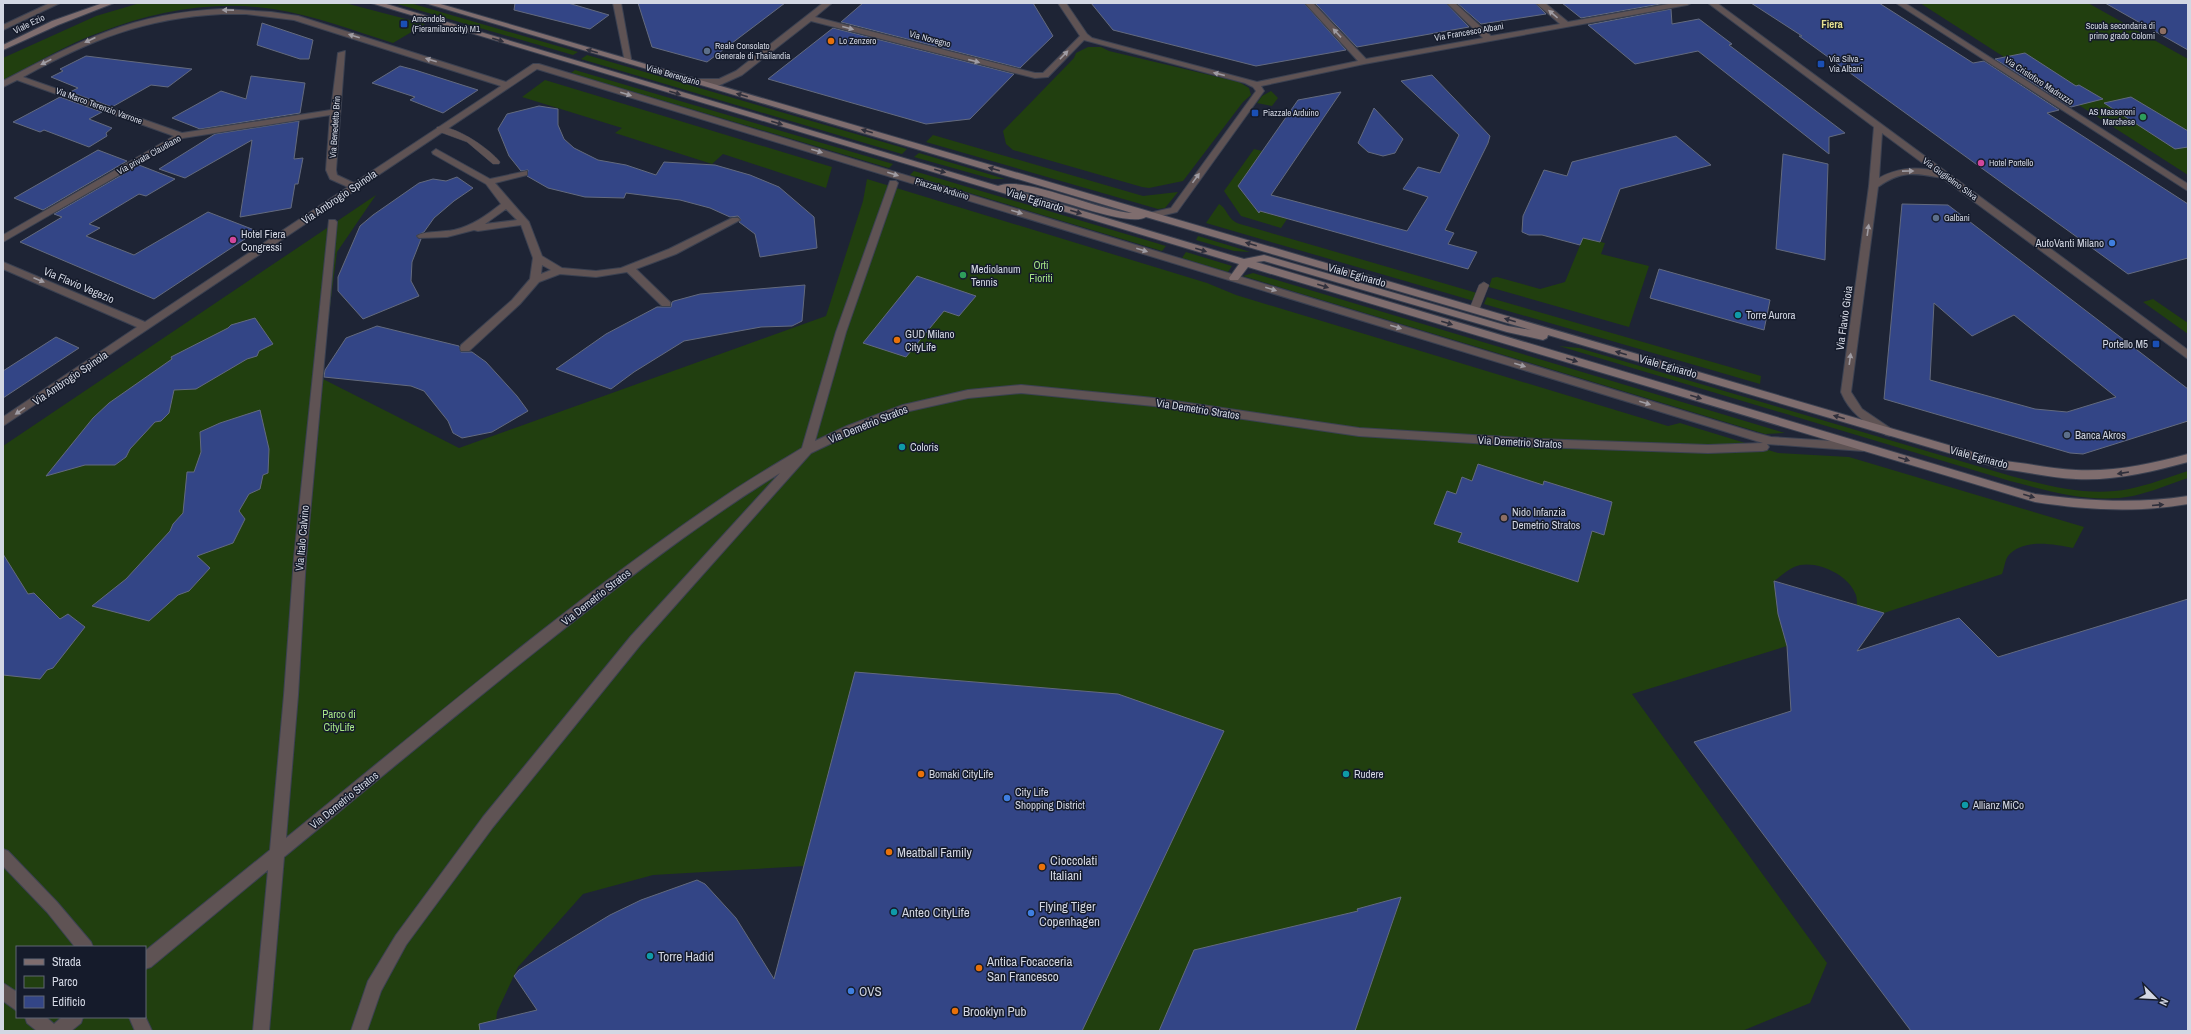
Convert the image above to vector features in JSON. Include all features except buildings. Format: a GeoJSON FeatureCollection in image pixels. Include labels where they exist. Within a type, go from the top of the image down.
{"type":"FeatureCollection","features":[{"type":"Feature","properties":{"kind":"main road","name":"Viale Ezio"},"geometry":{"type":"LineString","coordinates":[[3,48],[55,23],[110,3]]}},
{"type":"Feature","properties":{"kind":"main road","name":"Viale Berengario"},"geometry":{"type":"LineString","coordinates":[[375,3],[902,161]]}},
{"type":"Feature","properties":{"kind":"main road","name":"Viale Berengario"},"geometry":{"type":"LineString","coordinates":[[429,3],[1152,215]]}},
{"type":"Feature","properties":{"kind":"main road","name":"Piazzale Arduino"},"geometry":{"type":"LineString","coordinates":[[902,161],[985,185]]}},
{"type":"Feature","properties":{"kind":"main road"},"geometry":{"type":"LineString","coordinates":[[985,185],[1024,187],[1124,217],[1152,215]]}},
{"type":"Feature","properties":{"kind":"main road","name":"Viale Eginardo"},"geometry":{"type":"LineString","coordinates":[[985,185],[2035,498],[2105,508],[2135,508],[2188,500]]}},
{"type":"Feature","properties":{"kind":"main road","name":"Viale Eginardo"},"geometry":{"type":"LineString","coordinates":[[1152,215],[2003,465],[2084,475],[2106,475],[2134,471],[2188,458]]}},
{"type":"Feature","properties":{"kind":"main road"},"geometry":{"type":"LineString","coordinates":[[1234,278],[1245,263],[1252,259],[1264,258],[1507,329],[1602,347]]}},
{"type":"Feature","properties":{"kind":"street"},"geometry":{"type":"LineString","coordinates":[[3,28],[56,3]]}},
{"type":"Feature","properties":{"kind":"street"},"geometry":{"type":"LineString","coordinates":[[617,3],[623,40],[629,62]]}},
{"type":"Feature","properties":{"kind":"street"},"geometry":{"type":"LineString","coordinates":[[698,82],[720,82],[734,76],[828,3]]}},
{"type":"Feature","properties":{"kind":"street"},"geometry":{"type":"LineString","coordinates":[[1062,3],[1084,36],[1096,43],[1256,85],[1260,91],[1174,210],[1152,215]]}},
{"type":"Feature","properties":{"kind":"street"},"geometry":{"type":"LineString","coordinates":[[1309,3],[1364,62]]}},
{"type":"Feature","properties":{"kind":"street"},"geometry":{"type":"LineString","coordinates":[[1451,3],[1488,39]]}},
{"type":"Feature","properties":{"kind":"street"},"geometry":{"type":"LineString","coordinates":[[1540,3],[1566,25]]}},
{"type":"Feature","properties":{"kind":"street","name":"Via Francesco Albani"},"geometry":{"type":"LineString","coordinates":[[1256,85],[1364,62],[1687,3]]}},
{"type":"Feature","properties":{"kind":"street","name":"Via Guglielmo Silva"},"geometry":{"type":"LineString","coordinates":[[1712,3],[2188,355]]}},
{"type":"Feature","properties":{"kind":"street","name":"Via Cristoforo Madruzzo"},"geometry":{"type":"LineString","coordinates":[[1900,3],[2188,188]]}},
{"type":"Feature","properties":{"kind":"street"},"geometry":{"type":"LineString","coordinates":[[3,84],[104,34],[145,22],[185,13],[223,10],[271,13],[295,18],[507,84]]}},
{"type":"Feature","properties":{"kind":"street","name":"Via Novegno"},"geometry":{"type":"LineString","coordinates":[[810,18],[1022,74],[1035,76],[1045,75],[1084,36]]}},
{"type":"Feature","properties":{"kind":"street"},"geometry":{"type":"LineString","coordinates":[[534,51],[536,66]]}},
{"type":"Feature","properties":{"kind":"street","name":"Via Benedetto Brin"},"geometry":{"type":"LineString","coordinates":[[342,53],[335,112],[331,170],[333,177],[355,187]]}},
{"type":"Feature","properties":{"kind":"street","name":"Via Ambrogio Spinola"},"geometry":{"type":"LineString","coordinates":[[3,422],[536,66]]}},
{"type":"Feature","properties":{"kind":"street","name":"Piazzale Arduino"},"geometry":{"type":"LineString","coordinates":[[536,66],[1165,257]]}},
{"type":"Feature","properties":{"kind":"street","name":"Via Marco Terenzio Varrone"},"geometry":{"type":"LineString","coordinates":[[16,77],[181,136]]}},
{"type":"Feature","properties":{"kind":"street","name":"Via privata Claudiano"},"geometry":{"type":"LineString","coordinates":[[3,239],[181,136],[335,112]]}},
{"type":"Feature","properties":{"kind":"street","name":"Via Flavio Gioia"},"geometry":{"type":"LineString","coordinates":[[1878,125],[1874,186],[1846,392],[1850,405],[1861,415],[1890,432]]}},
{"type":"Feature","properties":{"kind":"street"},"geometry":{"type":"LineString","coordinates":[[436,152],[489,182],[506,204],[524,222],[538,258],[535,280]]}},
{"type":"Feature","properties":{"kind":"street"},"geometry":{"type":"LineString","coordinates":[[1874,186],[1888,174],[1906,170],[1946,176]]}},
{"type":"Feature","properties":{"kind":"street"},"geometry":{"type":"LineString","coordinates":[[489,182],[524,173]]}},
{"type":"Feature","properties":{"kind":"street"},"geometry":{"type":"LineString","coordinates":[[359,1031],[374,987],[401,940],[488,822],[636,640],[807,450],[841,332],[893,183]]}},
{"type":"Feature","properties":{"kind":"street"},"geometry":{"type":"LineString","coordinates":[[469,230],[488,219],[506,204]]}},
{"type":"Feature","properties":{"kind":"street"},"geometry":{"type":"LineString","coordinates":[[538,258],[559,271],[589,274],[609,273],[629,268],[736,220]]}},
{"type":"Feature","properties":{"kind":"street","name":"Via Italo Calvino"},"geometry":{"type":"LineString","coordinates":[[261,1031],[277,855],[300,558],[332,222]]}},
{"type":"Feature","properties":{"kind":"street"},"geometry":{"type":"LineString","coordinates":[[422,236],[524,222]]}},
{"type":"Feature","properties":{"kind":"street","name":"Viale Eginardo"},"geometry":{"type":"LineString","coordinates":[[1165,257],[1756,437],[1771,440],[1867,448]]}},
{"type":"Feature","properties":{"kind":"street","name":"Via Flavio Vegezio"},"geometry":{"type":"LineString","coordinates":[[3,265],[146,327]]}},
{"type":"Feature","properties":{"kind":"street"},"geometry":{"type":"LineString","coordinates":[[629,268],[666,304]]}},
{"type":"Feature","properties":{"kind":"street"},"geometry":{"type":"LineString","coordinates":[[465,348],[516,302],[535,280],[559,271]]}},
{"type":"Feature","properties":{"kind":"street","name":"Via Demetrio Stratos"},"geometry":{"type":"LineString","coordinates":[[146,960],[514,661],[636,565],[730,498],[807,450],[852,428],[903,409],[968,394],[1021,389],[1154,402],[1366,432],[1546,443],[1708,449],[1763,446]]}},
{"type":"Feature","properties":{"kind":"street"},"geometry":{"type":"LineString","coordinates":[[3,856],[52,907],[84,946]]}},
{"type":"Feature","properties":{"kind":"street"},"geometry":{"type":"LineString","coordinates":[[3,991],[16,1002]]}},
{"type":"Feature","properties":{"kind":"street"},"geometry":{"type":"LineString","coordinates":[[34,1018],[50,1031]]}},
{"type":"Feature","properties":{"kind":"street"},"geometry":{"type":"LineString","coordinates":[[58,1031],[74,1018]]}},
{"type":"Feature","properties":{"kind":"street"},"geometry":{"type":"LineString","coordinates":[[138,1018],[144,1031]]}},
{"type":"Feature","properties":{"kind":"lane"},"geometry":{"type":"LineString","coordinates":[[440,129],[470,140],[496,162]]}},
{"type":"Feature","properties":{"kind":"lane"},"geometry":{"type":"LineString","coordinates":[[1474,310],[1484,285]]}},
{"type":"Feature","properties":{"kind":"green space"},"geometry":{"type":"Polygon","coordinates":[[[140,3],[345,3],[425,24],[393,43],[319,19],[273,9],[230,6],[186,9],[143,18],[88,37],[63,48],[3,80],[3,58],[96,16],[140,3]]]}},
{"type":"Feature","properties":{"kind":"green space"},"geometry":{"type":"Polygon","coordinates":[[[394,3],[410,3],[578,52],[573,55],[394,3]]]}},
{"type":"Feature","properties":{"kind":"green space","name":"AS Masseroni Marchese"},"geometry":{"type":"Polygon","coordinates":[[[1920,3],[2088,3],[2188,59],[2188,175],[1920,3]]]}},
{"type":"Feature","properties":{"kind":"green space"},"geometry":{"type":"Polygon","coordinates":[[[1088,47],[1101,47],[1109,51],[1239,82],[1249,88],[1251,95],[1243,102],[1183,181],[1149,188],[1142,187],[1013,150],[1006,144],[1003,131],[1074,58],[1076,53],[1088,47]]]}},
{"type":"Feature","properties":{"kind":"green space"},"geometry":{"type":"Polygon","coordinates":[[[587,55],[907,149],[902,154],[581,59],[587,55]]]}},
{"type":"Feature","properties":{"kind":"green space"},"geometry":{"type":"Polygon","coordinates":[[[575,70],[893,164],[889,168],[571,73],[575,70]]]}},
{"type":"Feature","properties":{"kind":"green space"},"geometry":{"type":"Polygon","coordinates":[[[545,80],[832,167],[826,188],[723,154],[712,164],[615,133],[622,128],[522,97],[545,80]]]}},
{"type":"Feature","properties":{"kind":"green space"},"geometry":{"type":"Polygon","coordinates":[[[1271,91],[1278,98],[1272,106],[1257,103],[1262,96],[1271,91]]]}},
{"type":"Feature","properties":{"kind":"green space"},"geometry":{"type":"Polygon","coordinates":[[[933,135],[1143,196],[1178,192],[1165,208],[1158,209],[926,142],[933,135]]]}},
{"type":"Feature","properties":{"kind":"green space"},"geometry":{"type":"Polygon","coordinates":[[[1254,149],[1262,151],[1238,187],[1257,210],[1287,219],[1281,228],[1241,216],[1224,191],[1254,149]]]}},
{"type":"Feature","properties":{"kind":"green space"},"geometry":{"type":"Polygon","coordinates":[[[919,153],[1005,179],[992,179],[914,157],[919,153]]]}},
{"type":"Feature","properties":{"kind":"green space"},"geometry":{"type":"Polygon","coordinates":[[[914,171],[1166,246],[1162,251],[910,175],[914,171]]]}},
{"type":"Feature","properties":{"kind":"green space","name":"Parco di CityLife"},"geometry":{"type":"Polygon","coordinates":[[[867,179],[1207,283],[1236,295],[1668,426],[1680,423],[1778,453],[1849,457],[2084,527],[2073,548],[2048,544],[2022,547],[2014,550],[2008,556],[2002,574],[1884,613],[1857,605],[1856,596],[1851,586],[1838,574],[1820,566],[1802,565],[1794,567],[1774,581],[1778,614],[1787,646],[1632,694],[1827,963],[1810,1003],[1742,1031],[1082,1031],[1224,731],[1118,694],[855,672],[805,866],[653,875],[583,894],[518,967],[497,1012],[495,1031],[3,1031],[3,446],[376,195],[337,252],[321,378],[459,448],[826,316],[863,201],[867,179]]]}},
{"type":"Feature","properties":{"kind":"green space"},"geometry":{"type":"Polygon","coordinates":[[[1219,204],[1232,220],[1240,224],[1477,293],[1474,301],[1206,223],[1219,204]]]}},
{"type":"Feature","properties":{"kind":"green space"},"geometry":{"type":"Polygon","coordinates":[[[1198,236],[1250,252],[1234,251],[1196,240],[1198,236]]]}},
{"type":"Feature","properties":{"kind":"green space"},"geometry":{"type":"Polygon","coordinates":[[[1583,238],[1605,243],[1601,254],[1649,266],[1629,327],[1489,287],[1492,278],[1497,277],[1540,289],[1565,282],[1583,238]]]}},
{"type":"Feature","properties":{"kind":"green space"},"geometry":{"type":"Polygon","coordinates":[[[1186,252],[1232,266],[1228,272],[1182,258],[1186,252]]]}},
{"type":"Feature","properties":{"kind":"green space"},"geometry":{"type":"Polygon","coordinates":[[[1253,273],[1785,433],[1765,434],[1243,276],[1253,273]]]}},
{"type":"Feature","properties":{"kind":"green space"},"geometry":{"type":"Polygon","coordinates":[[[1487,297],[1761,376],[1760,384],[1484,304],[1487,297]]]}},
{"type":"Feature","properties":{"kind":"green space"},"geometry":{"type":"Polygon","coordinates":[[[2153,299],[2188,323],[2188,334],[2143,302],[2153,299]]]}},
{"type":"Feature","properties":{"kind":"green space"},"geometry":{"type":"Polygon","coordinates":[[[1559,346],[1579,348],[2011,476],[2054,487],[2099,492],[2114,491],[2144,485],[2188,471],[2188,478],[2133,496],[2117,498],[2086,497],[2055,492],[2010,481],[1559,346]]]}},
{"type":"Feature","properties":{"kind":"place","name":"Amendola (Fieramilanocity) M1"},"geometry":{"type":"Point","coordinates":[404,24]}},
{"type":"Feature","properties":{"kind":"place","name":"Scuola secondaria di primo grado Colorni"},"geometry":{"type":"Point","coordinates":[2163,31]}},
{"type":"Feature","properties":{"kind":"place","name":"Lo Zenzero"},"geometry":{"type":"Point","coordinates":[831,41]}},
{"type":"Feature","properties":{"kind":"place","name":"Reale Consolato Generale di Thailandia"},"geometry":{"type":"Point","coordinates":[707,51]}},
{"type":"Feature","properties":{"kind":"place","name":"Via Silva - Via Albani"},"geometry":{"type":"Point","coordinates":[1821,64]}},
{"type":"Feature","properties":{"kind":"place","name":"Piazzale Arduino"},"geometry":{"type":"Point","coordinates":[1255,113]}},
{"type":"Feature","properties":{"kind":"place","name":"AS Masseroni Marchese"},"geometry":{"type":"Point","coordinates":[2143,117]}},
{"type":"Feature","properties":{"kind":"place","name":"Hotel Portello"},"geometry":{"type":"Point","coordinates":[1981,163]}},
{"type":"Feature","properties":{"kind":"place","name":"Galbani"},"geometry":{"type":"Point","coordinates":[1936,218]}},
{"type":"Feature","properties":{"kind":"place","name":"Hotel Fiera Congressi"},"geometry":{"type":"Point","coordinates":[233,240]}},
{"type":"Feature","properties":{"kind":"place","name":"AutoVanti Milano"},"geometry":{"type":"Point","coordinates":[2112,243]}},
{"type":"Feature","properties":{"kind":"place","name":"Mediolanum Tennis"},"geometry":{"type":"Point","coordinates":[963,275]}},
{"type":"Feature","properties":{"kind":"place","name":"Torre Aurora"},"geometry":{"type":"Point","coordinates":[1738,315]}},
{"type":"Feature","properties":{"kind":"place","name":"GUD Milano CityLife"},"geometry":{"type":"Point","coordinates":[897,340]}},
{"type":"Feature","properties":{"kind":"place","name":"Portello M5"},"geometry":{"type":"Point","coordinates":[2156,344]}},
{"type":"Feature","properties":{"kind":"place","name":"Banca Akros"},"geometry":{"type":"Point","coordinates":[2067,435]}},
{"type":"Feature","properties":{"kind":"place","name":"Coloris"},"geometry":{"type":"Point","coordinates":[902,447]}},
{"type":"Feature","properties":{"kind":"place","name":"Nido Infanzia Demetrio Stratos"},"geometry":{"type":"Point","coordinates":[1504,518]}},
{"type":"Feature","properties":{"kind":"place","name":"Bomaki CityLife"},"geometry":{"type":"Point","coordinates":[921,774]}},
{"type":"Feature","properties":{"kind":"place","name":"Rudere"},"geometry":{"type":"Point","coordinates":[1346,774]}},
{"type":"Feature","properties":{"kind":"place","name":"City Life Shopping District"},"geometry":{"type":"Point","coordinates":[1007,798]}},
{"type":"Feature","properties":{"kind":"place","name":"Allianz MiCo"},"geometry":{"type":"Point","coordinates":[1965,805]}},
{"type":"Feature","properties":{"kind":"place","name":"Meatball Family"},"geometry":{"type":"Point","coordinates":[889,852]}},
{"type":"Feature","properties":{"kind":"place","name":"Cioccolati Italiani"},"geometry":{"type":"Point","coordinates":[1042,867]}},
{"type":"Feature","properties":{"kind":"place","name":"Anteo CityLife"},"geometry":{"type":"Point","coordinates":[894,912]}},
{"type":"Feature","properties":{"kind":"place","name":"Flying Tiger Copenhagen"},"geometry":{"type":"Point","coordinates":[1031,913]}},
{"type":"Feature","properties":{"kind":"place","name":"Torre Hadid"},"geometry":{"type":"Point","coordinates":[650,956]}},
{"type":"Feature","properties":{"kind":"place","name":"Antica Focacceria San Francesco"},"geometry":{"type":"Point","coordinates":[979,968]}},
{"type":"Feature","properties":{"kind":"place","name":"OVS"},"geometry":{"type":"Point","coordinates":[851,991]}},
{"type":"Feature","properties":{"kind":"place","name":"Brooklyn Pub"},"geometry":{"type":"Point","coordinates":[955,1011]}},
{"type":"Feature","properties":{"kind":"district","name":"Fiera"},"geometry":{"type":"Point","coordinates":[1832,24]}},
{"type":"Feature","properties":{"kind":"park label","name":"Orti Fioriti"},"geometry":{"type":"Point","coordinates":[1041,271]}}]}
